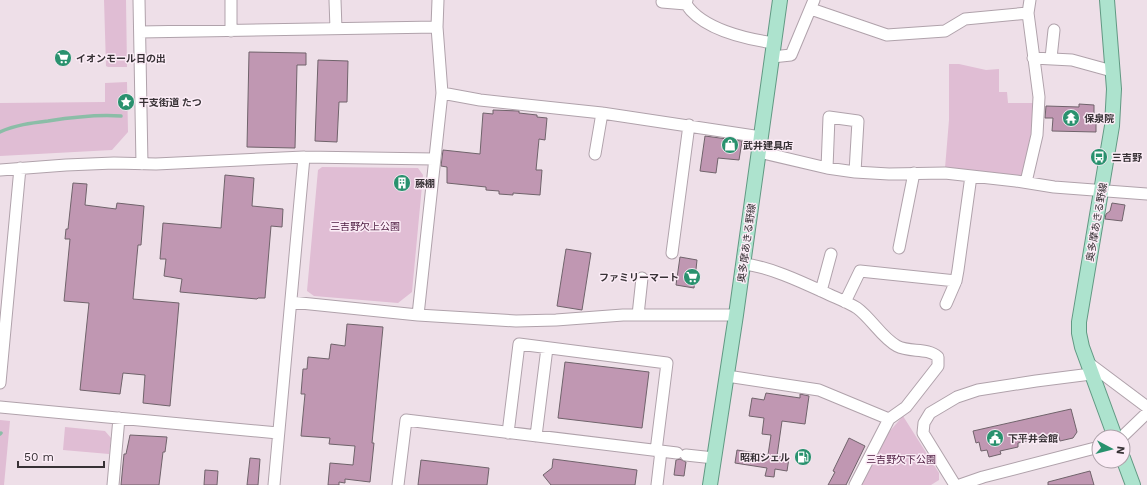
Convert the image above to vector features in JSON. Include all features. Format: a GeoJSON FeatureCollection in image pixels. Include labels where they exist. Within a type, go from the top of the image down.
{"type":"FeatureCollection","features":[{"type":"Feature","properties":{"kind":"main road","name":"奥多摩あきる野線"},"geometry":{"type":"LineString","coordinates":[[710,485],[736,316],[780,0]]}},
{"type":"Feature","properties":{"kind":"main road","name":"奥多摩あきる野線"},"geometry":{"type":"LineString","coordinates":[[1107,0],[1114,89],[1112,126],[1102,191],[1078,322],[1079,333],[1089,368],[1112,429]]}},
{"type":"Feature","properties":{"kind":"main road"},"geometry":{"type":"LineString","coordinates":[[1127,469],[1133,485]]}},
{"type":"Feature","properties":{"kind":"street"},"geometry":{"type":"LineString","coordinates":[[139,0],[142,164]]}},
{"type":"Feature","properties":{"kind":"street"},"geometry":{"type":"LineString","coordinates":[[231,0],[231,31]]}},
{"type":"Feature","properties":{"kind":"street"},"geometry":{"type":"LineString","coordinates":[[335,0],[336,29]]}},
{"type":"Feature","properties":{"kind":"street"},"geometry":{"type":"LineString","coordinates":[[418,315],[442,93],[437,27],[438,0]]}},
{"type":"Feature","properties":{"kind":"street"},"geometry":{"type":"LineString","coordinates":[[1026,182],[1037,135],[1039,97],[1028,13],[1030,0]]}},
{"type":"Feature","properties":{"kind":"street"},"geometry":{"type":"LineString","coordinates":[[662,2],[686,2],[690,10],[709,25],[759,41],[774,43]]}},
{"type":"Feature","properties":{"kind":"street"},"geometry":{"type":"LineString","coordinates":[[772,57],[791,55],[813,4],[887,35],[945,31],[965,19],[1028,13]]}},
{"type":"Feature","properties":{"kind":"street"},"geometry":{"type":"LineString","coordinates":[[140,32],[437,27]]}},
{"type":"Feature","properties":{"kind":"street"},"geometry":{"type":"LineString","coordinates":[[1051,58],[1054,30]]}},
{"type":"Feature","properties":{"kind":"street"},"geometry":{"type":"LineString","coordinates":[[1033,58],[1072,60],[1112,71]]}},
{"type":"Feature","properties":{"kind":"street"},"geometry":{"type":"LineString","coordinates":[[442,93],[480,100],[602,113],[761,137]]}},
{"type":"Feature","properties":{"kind":"street"},"geometry":{"type":"LineString","coordinates":[[595,154],[602,113]]}},
{"type":"Feature","properties":{"kind":"street"},"geometry":{"type":"LineString","coordinates":[[827,168],[829,117],[858,121],[855,172]]}},
{"type":"Feature","properties":{"kind":"street"},"geometry":{"type":"LineString","coordinates":[[672,253],[689,125]]}},
{"type":"Feature","properties":{"kind":"street"},"geometry":{"type":"LineString","coordinates":[[759,152],[827,168],[855,172],[890,174],[945,174],[1026,182],[1054,187],[1147,194]]}},
{"type":"Feature","properties":{"kind":"street"},"geometry":{"type":"LineString","coordinates":[[0,170],[100,164],[142,164],[304,157],[434,158]]}},
{"type":"Feature","properties":{"kind":"street"},"geometry":{"type":"LineString","coordinates":[[274,485],[304,157]]}},
{"type":"Feature","properties":{"kind":"street"},"geometry":{"type":"LineString","coordinates":[[0,383],[20,168]]}},
{"type":"Feature","properties":{"kind":"street"},"geometry":{"type":"LineString","coordinates":[[899,248],[914,173]]}},
{"type":"Feature","properties":{"kind":"street"},"geometry":{"type":"LineString","coordinates":[[946,304],[956,280],[971,176]]}},
{"type":"Feature","properties":{"kind":"street"},"geometry":{"type":"LineString","coordinates":[[821,291],[831,254]]}},
{"type":"Feature","properties":{"kind":"street"},"geometry":{"type":"LineString","coordinates":[[743,264],[754,264],[802,282],[845,302],[863,313],[878,330],[898,346],[933,352],[938,357],[938,366],[906,407],[888,419],[855,485]]}},
{"type":"Feature","properties":{"kind":"street"},"geometry":{"type":"LineString","coordinates":[[845,302],[860,271],[956,280]]}},
{"type":"Feature","properties":{"kind":"street"},"geometry":{"type":"LineString","coordinates":[[638,314],[642,278]]}},
{"type":"Feature","properties":{"kind":"street"},"geometry":{"type":"LineString","coordinates":[[291,302],[418,315],[516,321],[556,320],[638,314],[736,316]]}},
{"type":"Feature","properties":{"kind":"street"},"geometry":{"type":"LineString","coordinates":[[508,433],[519,344],[667,363],[657,485]]}},
{"type":"Feature","properties":{"kind":"street"},"geometry":{"type":"LineString","coordinates":[[536,436],[547,348]]}},
{"type":"Feature","properties":{"kind":"street"},"geometry":{"type":"LineString","coordinates":[[955,485],[923,433],[924,423],[930,413],[958,398],[978,390],[1036,381],[1089,368],[1147,407]]}},
{"type":"Feature","properties":{"kind":"street"},"geometry":{"type":"LineString","coordinates":[[727,376],[819,390],[888,419]]}},
{"type":"Feature","properties":{"kind":"street"},"geometry":{"type":"LineString","coordinates":[[0,407],[278,433]]}},
{"type":"Feature","properties":{"kind":"street"},"geometry":{"type":"LineString","coordinates":[[1131,429],[1147,414]]}},
{"type":"Feature","properties":{"kind":"street"},"geometry":{"type":"LineString","coordinates":[[113,485],[120,418]]}},
{"type":"Feature","properties":{"kind":"street"},"geometry":{"type":"LineString","coordinates":[[398,485],[406,420],[714,458]]}},
{"type":"Feature","properties":{"kind":"street"},"geometry":{"type":"LineString","coordinates":[[960,485],[983,476],[1091,449]]}},
{"type":"Feature","properties":{"kind":"green space"},"geometry":{"type":"Polygon","coordinates":[[[104,0],[126,0],[127,67],[106,66],[104,0]]]}},
{"type":"Feature","properties":{"kind":"green space"},"geometry":{"type":"Polygon","coordinates":[[[949,64],[959,64],[986,70],[999,69],[999,92],[1007,92],[1008,103],[1035,103],[1025,177],[945,168],[949,120],[949,64]]]}},
{"type":"Feature","properties":{"kind":"green space"},"geometry":{"type":"Polygon","coordinates":[[[127,82],[128,132],[112,150],[0,156],[0,103],[105,102],[105,83],[127,82]]]}},
{"type":"Feature","properties":{"kind":"green space","name":"三吉野欠上公園"},"geometry":{"type":"Polygon","coordinates":[[[322,167],[418,168],[423,175],[412,292],[398,303],[314,296],[307,291],[318,170],[322,167]]]}},
{"type":"Feature","properties":{"kind":"green space","name":"三吉野欠下公園"},"geometry":{"type":"Polygon","coordinates":[[[903,416],[939,473],[939,480],[931,485],[860,485],[882,440],[903,416]]]}},
{"type":"Feature","properties":{"kind":"green space"},"geometry":{"type":"Polygon","coordinates":[[[0,420],[10,421],[4,485],[0,485],[0,420]]]}},
{"type":"Feature","properties":{"kind":"green space"},"geometry":{"type":"Polygon","coordinates":[[[65,427],[105,431],[111,438],[109,454],[63,450],[65,427]]]}},
{"type":"Feature","properties":{"kind":"building"},"geometry":{"type":"Polygon","coordinates":[[[249,52],[306,53],[306,65],[297,65],[295,148],[247,147],[249,52]]]}},
{"type":"Feature","properties":{"kind":"building"},"geometry":{"type":"Polygon","coordinates":[[[318,60],[348,61],[347,102],[339,102],[337,142],[315,141],[318,60]]]}},
{"type":"Feature","properties":{"kind":"building","name":"保泉院"},"geometry":{"type":"Polygon","coordinates":[[[1079,104],[1094,105],[1096,132],[1052,131],[1053,118],[1045,118],[1046,106],[1079,107],[1079,104]]]}},
{"type":"Feature","properties":{"kind":"building"},"geometry":{"type":"Polygon","coordinates":[[[493,110],[519,111],[519,113],[547,118],[545,140],[539,139],[536,170],[542,170],[540,195],[513,193],[513,195],[499,194],[499,191],[486,190],[486,187],[447,183],[447,167],[441,166],[443,150],[480,154],[483,113],[493,114],[493,110]]]}},
{"type":"Feature","properties":{"kind":"building"},"geometry":{"type":"Polygon","coordinates":[[[705,136],[742,141],[739,160],[718,158],[716,173],[700,171],[705,136]]]}},
{"type":"Feature","properties":{"kind":"building"},"geometry":{"type":"Polygon","coordinates":[[[225,175],[254,178],[252,206],[283,209],[282,227],[271,226],[265,298],[257,299],[180,292],[182,279],[164,276],[166,259],[160,259],[163,223],[221,228],[225,175]]]}},
{"type":"Feature","properties":{"kind":"building"},"geometry":{"type":"Polygon","coordinates":[[[73,183],[87,184],[85,205],[116,209],[117,203],[144,206],[141,245],[138,245],[133,299],[179,303],[170,406],[143,403],[145,375],[123,373],[120,394],[80,390],[89,303],[64,301],[70,239],[65,239],[66,229],[68,229],[73,183]]]}},
{"type":"Feature","properties":{"kind":"building"},"geometry":{"type":"Polygon","coordinates":[[[1112,203],[1125,205],[1122,221],[1105,219],[1106,214],[1110,211],[1112,203]]]}},
{"type":"Feature","properties":{"kind":"building"},"geometry":{"type":"Polygon","coordinates":[[[566,249],[591,253],[582,310],[557,306],[566,249]]]}},
{"type":"Feature","properties":{"kind":"building"},"geometry":{"type":"Polygon","coordinates":[[[680,257],[697,260],[694,288],[676,285],[680,257]]]}},
{"type":"Feature","properties":{"kind":"building"},"geometry":{"type":"Polygon","coordinates":[[[347,324],[383,327],[372,443],[374,443],[370,482],[345,479],[345,483],[339,482],[339,485],[328,485],[330,463],[353,465],[355,446],[329,444],[330,438],[301,436],[305,394],[301,394],[303,369],[307,369],[308,357],[329,359],[331,344],[345,346],[347,324]]]}},
{"type":"Feature","properties":{"kind":"building"},"geometry":{"type":"Polygon","coordinates":[[[565,362],[649,372],[642,428],[558,418],[565,362]]]}},
{"type":"Feature","properties":{"kind":"building"},"geometry":{"type":"Polygon","coordinates":[[[766,393],[800,398],[800,394],[809,396],[805,424],[782,421],[777,456],[789,458],[787,471],[775,469],[774,477],[765,476],[767,468],[735,463],[737,450],[768,455],[771,435],[762,434],[764,418],[749,416],[752,398],[764,400],[766,393]]]}},
{"type":"Feature","properties":{"kind":"building"},"geometry":{"type":"Polygon","coordinates":[[[1071,409],[1077,432],[1073,438],[1060,441],[1058,433],[1018,443],[1018,447],[1000,451],[1001,454],[989,457],[987,450],[981,451],[979,442],[976,443],[973,431],[1071,409]]]}},
{"type":"Feature","properties":{"kind":"building"},"geometry":{"type":"Polygon","coordinates":[[[130,435],[167,437],[165,452],[163,452],[159,485],[121,485],[124,454],[126,454],[130,435]]]}},
{"type":"Feature","properties":{"kind":"building"},"geometry":{"type":"Polygon","coordinates":[[[849,438],[865,446],[846,485],[828,485],[835,472],[833,471],[849,438]]]}},
{"type":"Feature","properties":{"kind":"building"},"geometry":{"type":"Polygon","coordinates":[[[250,458],[260,459],[258,485],[247,485],[250,458]]]}},
{"type":"Feature","properties":{"kind":"building"},"geometry":{"type":"Polygon","coordinates":[[[553,459],[637,470],[635,485],[551,485],[543,475],[552,468],[553,459]]]}},
{"type":"Feature","properties":{"kind":"building"},"geometry":{"type":"Polygon","coordinates":[[[680,459],[686,462],[684,476],[674,475],[676,460],[680,459]]]}},
{"type":"Feature","properties":{"kind":"building"},"geometry":{"type":"Polygon","coordinates":[[[421,460],[489,468],[487,485],[418,485],[421,460]]]}},
{"type":"Feature","properties":{"kind":"building"},"geometry":{"type":"Polygon","coordinates":[[[205,470],[218,471],[217,485],[204,485],[205,470]]]}},
{"type":"Feature","properties":{"kind":"building"},"geometry":{"type":"Polygon","coordinates":[[[1090,471],[1094,485],[1048,485],[1048,482],[1090,471]]]}},
{"type":"Feature","properties":{"kind":"waterway"},"geometry":{"type":"LineString","coordinates":[[0,132],[23,125],[66,118],[112,115],[121,116]]}},
{"type":"Feature","properties":{"kind":"place","name":"イオンモール日の出"},"geometry":{"type":"Point","coordinates":[63,58]}},
{"type":"Feature","properties":{"kind":"place","name":"干支街道 たつ"},"geometry":{"type":"Point","coordinates":[126,102]}},
{"type":"Feature","properties":{"kind":"place","name":"保泉院"},"geometry":{"type":"Point","coordinates":[1071,118]}},
{"type":"Feature","properties":{"kind":"place","name":"武井建具店"},"geometry":{"type":"Point","coordinates":[730,145]}},
{"type":"Feature","properties":{"kind":"place","name":"三吉野"},"geometry":{"type":"Point","coordinates":[1099,157]}},
{"type":"Feature","properties":{"kind":"place","name":"藤棚"},"geometry":{"type":"Point","coordinates":[402,183]}},
{"type":"Feature","properties":{"kind":"place","name":"ファミリーマート"},"geometry":{"type":"Point","coordinates":[692,277]}},
{"type":"Feature","properties":{"kind":"place","name":"下平井会館"},"geometry":{"type":"Point","coordinates":[995,438]}},
{"type":"Feature","properties":{"kind":"place","name":"昭和シェル"},"geometry":{"type":"Point","coordinates":[803,457]}}]}
